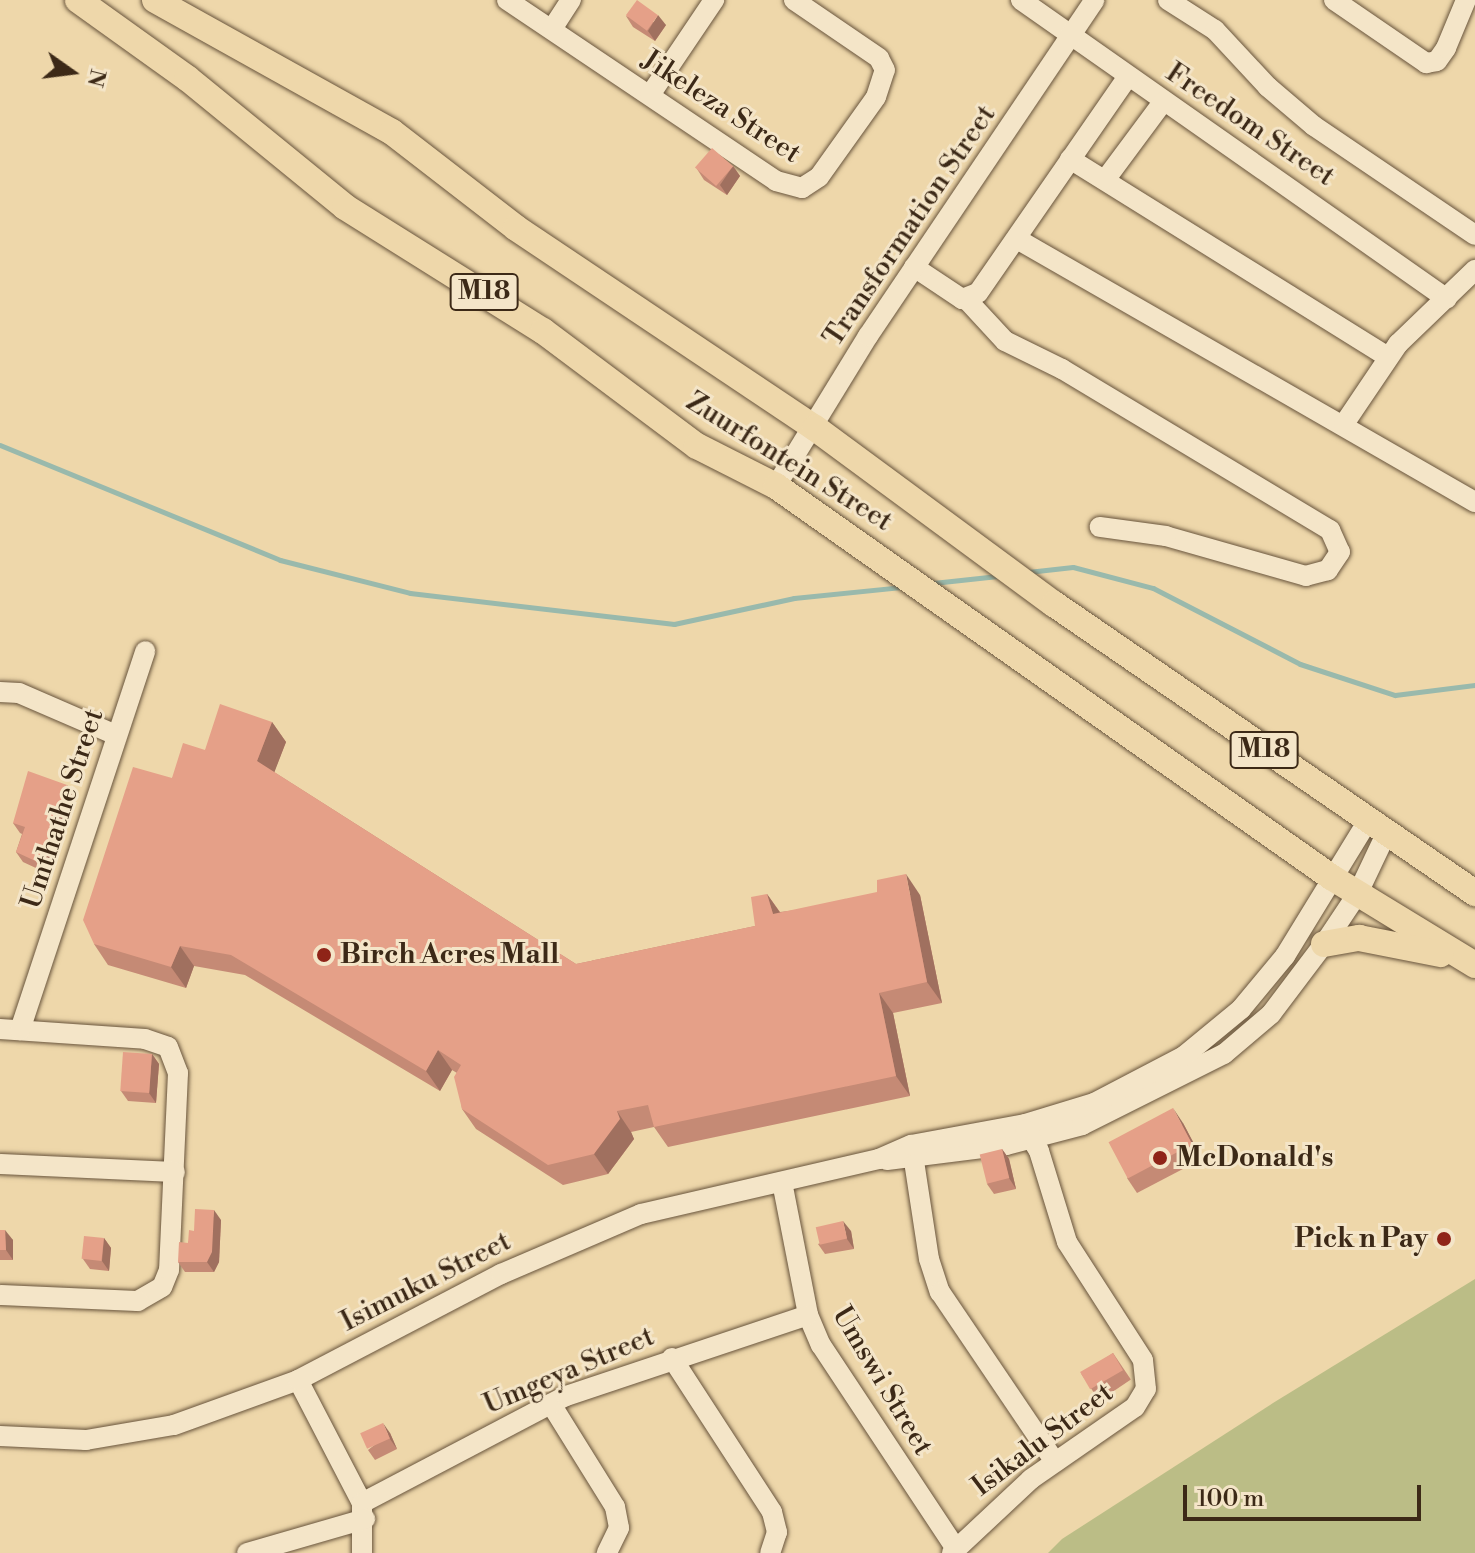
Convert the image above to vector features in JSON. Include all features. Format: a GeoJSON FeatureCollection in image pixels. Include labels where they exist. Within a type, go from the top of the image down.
{"type":"FeatureCollection","features":[{"type":"Feature","properties":{"kind":"main road","name":"Zuurfontein Street"},"geometry":{"type":"LineString","coordinates":[[78,0],[178,71],[353,213],[518,313],[697,446],[776,486],[1331,877],[1471,963]]}},
{"type":"Feature","properties":{"kind":"main road","name":"Zuurfontein Street"},"geometry":{"type":"LineString","coordinates":[[155,0],[384,127],[516,228],[815,428],[1054,604],[1376,828],[1475,893]]}},
{"type":"Feature","properties":{"kind":"main road"},"geometry":{"type":"LineString","coordinates":[[1324,944],[1378,939],[1471,963]]}},
{"type":"Feature","properties":{"kind":"street","name":"Jikeleza Street"},"geometry":{"type":"LineString","coordinates":[[507,0],[776,181],[802,188],[813,182],[876,97],[885,70],[879,58],[794,0]]}},
{"type":"Feature","properties":{"kind":"street"},"geometry":{"type":"LineString","coordinates":[[552,29],[571,0]]}},
{"type":"Feature","properties":{"kind":"street"},"geometry":{"type":"LineString","coordinates":[[650,95],[714,0]]}},
{"type":"Feature","properties":{"kind":"street","name":"Freedom Street"},"geometry":{"type":"LineString","coordinates":[[1021,0],[1163,102],[1303,193],[1447,299]]}},
{"type":"Feature","properties":{"kind":"street","name":"Transformation Street"},"geometry":{"type":"LineString","coordinates":[[776,486],[914,267],[1095,0]]}},
{"type":"Feature","properties":{"kind":"street"},"geometry":{"type":"LineString","coordinates":[[1168,0],[1215,30],[1268,87],[1314,126],[1475,235]]}},
{"type":"Feature","properties":{"kind":"street"},"geometry":{"type":"LineString","coordinates":[[1347,4],[1418,60],[1432,63],[1446,48],[1466,0]]}},
{"type":"Feature","properties":{"kind":"street"},"geometry":{"type":"LineString","coordinates":[[967,300],[978,293],[1017,239],[1128,76]]}},
{"type":"Feature","properties":{"kind":"street"},"geometry":{"type":"LineString","coordinates":[[1105,180],[1163,102]]}},
{"type":"Feature","properties":{"kind":"street"},"geometry":{"type":"LineString","coordinates":[[1070,159],[1388,357]]}},
{"type":"Feature","properties":{"kind":"street"},"geometry":{"type":"LineString","coordinates":[[1017,239],[1344,424],[1475,502]]}},
{"type":"Feature","properties":{"kind":"street"},"geometry":{"type":"LineString","coordinates":[[914,267],[967,300],[1005,341],[1062,369],[1330,530],[1340,552],[1328,570],[1306,576],[1166,536],[1100,527]]}},
{"type":"Feature","properties":{"kind":"street"},"geometry":{"type":"LineString","coordinates":[[1344,424],[1388,357],[1473,277]]}},
{"type":"Feature","properties":{"kind":"street","name":"Umthathe Street"},"geometry":{"type":"LineString","coordinates":[[10,1029],[145,651]]}},
{"type":"Feature","properties":{"kind":"street"},"geometry":{"type":"LineString","coordinates":[[0,692],[19,693],[116,735]]}},
{"type":"Feature","properties":{"kind":"street"},"geometry":{"type":"LineString","coordinates":[[1189,1064],[1264,984],[1331,877],[1376,828]]}},
{"type":"Feature","properties":{"kind":"street"},"geometry":{"type":"LineString","coordinates":[[1189,1064],[1246,1038],[1271,1014],[1358,893],[1376,828]]}},
{"type":"Feature","properties":{"kind":"street"},"geometry":{"type":"LineString","coordinates":[[0,1295],[138,1301],[162,1287],[169,1270],[175,1172],[178,1073],[168,1047],[145,1039],[10,1029]]}},
{"type":"Feature","properties":{"kind":"street","name":"Isimuku Street"},"geometry":{"type":"LineString","coordinates":[[0,1436],[86,1440],[143,1433],[298,1380],[555,1248],[684,1202],[912,1152],[1034,1135],[1094,1103],[1189,1064]]}},
{"type":"Feature","properties":{"kind":"street","name":"Isikalu Street"},"geometry":{"type":"LineString","coordinates":[[954,1551],[1055,1462],[1135,1407],[1148,1378],[1143,1360],[1067,1242],[1034,1135]]}},
{"type":"Feature","properties":{"kind":"street"},"geometry":{"type":"LineString","coordinates":[[912,1152],[929,1259],[940,1292],[1055,1462]]}},
{"type":"Feature","properties":{"kind":"street"},"geometry":{"type":"LineString","coordinates":[[0,1164],[175,1172]]}},
{"type":"Feature","properties":{"kind":"street","name":"Umswi Street"},"geometry":{"type":"LineString","coordinates":[[782,1182],[808,1315],[835,1369],[954,1551]]}},
{"type":"Feature","properties":{"kind":"street","name":"Umgeya Street"},"geometry":{"type":"LineString","coordinates":[[247,1553],[363,1511],[551,1404],[672,1358],[808,1315]]}},
{"type":"Feature","properties":{"kind":"street"},"geometry":{"type":"LineString","coordinates":[[672,1358],[772,1512],[777,1532],[770,1553]]}},
{"type":"Feature","properties":{"kind":"street"},"geometry":{"type":"LineString","coordinates":[[298,1380],[363,1511],[362,1553]]}},
{"type":"Feature","properties":{"kind":"street"},"geometry":{"type":"LineString","coordinates":[[551,1404],[615,1507],[619,1528],[607,1553]]}},
{"type":"Feature","properties":{"kind":"green space"},"geometry":{"type":"Polygon","coordinates":[[[1475,1279],[1475,1553],[1048,1553],[1062,1539],[1273,1403],[1475,1279]]]}},
{"type":"Feature","properties":{"kind":"building"},"geometry":{"type":"Polygon","coordinates":[[[637,0],[658,15],[647,31],[626,15],[637,0]]]}},
{"type":"Feature","properties":{"kind":"building"},"geometry":{"type":"Polygon","coordinates":[[[712,148],[733,166],[716,186],[695,168],[712,148]]]}},
{"type":"Feature","properties":{"kind":"building","name":"Birch Acres Mall"},"geometry":{"type":"Polygon","coordinates":[[[220,704],[272,722],[257,761],[576,964],[755,926],[751,897],[767,894],[773,914],[877,892],[877,880],[906,874],[927,982],[879,993],[896,1076],[654,1127],[648,1105],[617,1111],[620,1119],[594,1154],[548,1165],[462,1109],[454,1077],[461,1065],[438,1050],[426,1071],[231,955],[180,946],[171,967],[94,944],[83,920],[133,767],[172,778],[183,743],[205,750],[220,704]]]}},
{"type":"Feature","properties":{"kind":"building"},"geometry":{"type":"Polygon","coordinates":[[[28,771],[67,785],[44,865],[16,852],[25,827],[13,823],[28,771]]]}},
{"type":"Feature","properties":{"kind":"building"},"geometry":{"type":"Polygon","coordinates":[[[123,1052],[152,1054],[149,1093],[120,1091],[123,1052]]]}},
{"type":"Feature","properties":{"kind":"building"},"geometry":{"type":"Polygon","coordinates":[[[1173,1108],[1192,1144],[1128,1178],[1109,1142],[1173,1108]]]}},
{"type":"Feature","properties":{"kind":"building"},"geometry":{"type":"Polygon","coordinates":[[[1002,1149],[1009,1178],[987,1184],[980,1155],[1002,1149]]]}},
{"type":"Feature","properties":{"kind":"building"},"geometry":{"type":"Polygon","coordinates":[[[195,1209],[214,1210],[212,1252],[207,1262],[178,1262],[179,1242],[188,1243],[189,1230],[194,1231],[195,1209]]]}},
{"type":"Feature","properties":{"kind":"building"},"geometry":{"type":"Polygon","coordinates":[[[843,1221],[847,1239],[820,1245],[816,1227],[843,1221]]]}},
{"type":"Feature","properties":{"kind":"building"},"geometry":{"type":"Polygon","coordinates":[[[0,1230],[5,1230],[6,1250],[0,1250],[0,1230]]]}},
{"type":"Feature","properties":{"kind":"building"},"geometry":{"type":"Polygon","coordinates":[[[84,1236],[104,1238],[101,1261],[82,1259],[84,1236]]]}},
{"type":"Feature","properties":{"kind":"building"},"geometry":{"type":"Polygon","coordinates":[[[1113,1353],[1123,1370],[1090,1389],[1080,1372],[1113,1353]]]}},
{"type":"Feature","properties":{"kind":"building"},"geometry":{"type":"Polygon","coordinates":[[[383,1423],[390,1439],[367,1449],[360,1433],[383,1423]]]}},
{"type":"Feature","properties":{"kind":"waterway"},"geometry":{"type":"LineString","coordinates":[[0,445],[280,560],[410,593],[674,624],[794,598],[903,587]]}},
{"type":"Feature","properties":{"kind":"waterway"},"geometry":{"type":"LineString","coordinates":[[1028,572],[1073,567],[1153,588],[1300,664],[1395,695],[1475,685]]}},
{"type":"Feature","properties":{"kind":"waterway"},"geometry":{"type":"LineString","coordinates":[[933,583],[998,576]]}},
{"type":"Feature","properties":{"kind":"place","name":"Birch Acres Mall"},"geometry":{"type":"Point","coordinates":[324,955]}},
{"type":"Feature","properties":{"kind":"place","name":"McDonald's"},"geometry":{"type":"Point","coordinates":[1160,1158]}},
{"type":"Feature","properties":{"kind":"place","name":"Pick n Pay"},"geometry":{"type":"Point","coordinates":[1444,1239]}}]}
